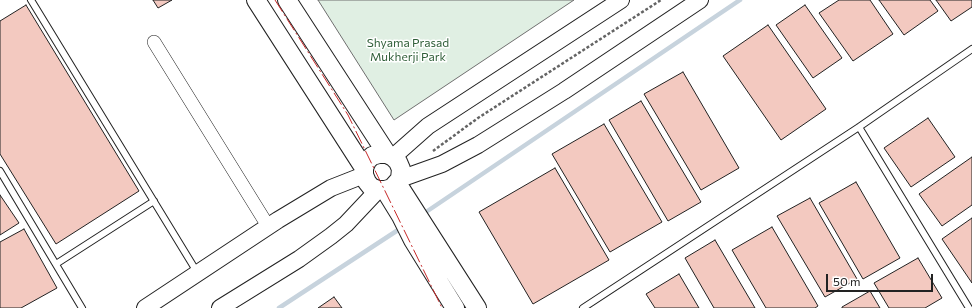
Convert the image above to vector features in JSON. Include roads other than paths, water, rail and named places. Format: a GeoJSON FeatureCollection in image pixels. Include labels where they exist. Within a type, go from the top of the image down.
{"type":"FeatureCollection","features":[{"type":"Feature","properties":{"kind":"main road"},"geometry":{"type":"LineString","coordinates":[[256,0],[364,171],[367,182],[372,187],[390,186]]}},
{"type":"Feature","properties":{"kind":"main road"},"geometry":{"type":"LineString","coordinates":[[287,0],[390,155],[398,162],[401,169],[390,186]]}},
{"type":"Feature","properties":{"kind":"main road"},"geometry":{"type":"LineString","coordinates":[[364,171],[367,161],[372,156],[379,154],[390,155]]}},
{"type":"Feature","properties":{"kind":"main road"},"geometry":{"type":"LineString","coordinates":[[390,186],[401,216],[413,240],[455,308]]}},
{"type":"Feature","properties":{"kind":"main road"},"geometry":{"type":"LineString","coordinates":[[390,186],[477,308]]}},
{"type":"Feature","properties":{"kind":"street"},"geometry":{"type":"LineString","coordinates":[[390,155],[428,126],[621,0]]}},
{"type":"Feature","properties":{"kind":"street"},"geometry":{"type":"LineString","coordinates":[[220,308],[331,236],[390,186],[442,164],[478,145],[564,91],[700,0]]}},
{"type":"Feature","properties":{"kind":"street"},"geometry":{"type":"LineString","coordinates":[[154,42],[268,226]]}},
{"type":"Feature","properties":{"kind":"street"},"geometry":{"type":"LineString","coordinates":[[145,308],[268,226],[331,188],[364,171]]}},
{"type":"Feature","properties":{"kind":"lane"},"geometry":{"type":"LineString","coordinates":[[31,0],[198,273]]}},
{"type":"Feature","properties":{"kind":"lane"},"geometry":{"type":"LineString","coordinates":[[583,308],[859,127],[972,49]]}},
{"type":"Feature","properties":{"kind":"lane"},"geometry":{"type":"LineString","coordinates":[[859,127],[969,308]]}},
{"type":"Feature","properties":{"kind":"lane"},"geometry":{"type":"LineString","coordinates":[[0,170],[82,308]]}},
{"type":"Feature","properties":{"kind":"lane"},"geometry":{"type":"LineString","coordinates":[[56,264],[154,201]]}},
{"type":"Feature","properties":{"kind":"waterway"},"geometry":{"type":"LineString","coordinates":[[426,212],[740,0]]}},
{"type":"Feature","properties":{"kind":"waterway"},"geometry":{"type":"LineString","coordinates":[[279,308],[398,230]]}},
{"type":"Feature","properties":{"kind":"park label","name":"Shyama Prasad Mukherji Park"},"geometry":{"type":"Point","coordinates":[408,50]}}]}
